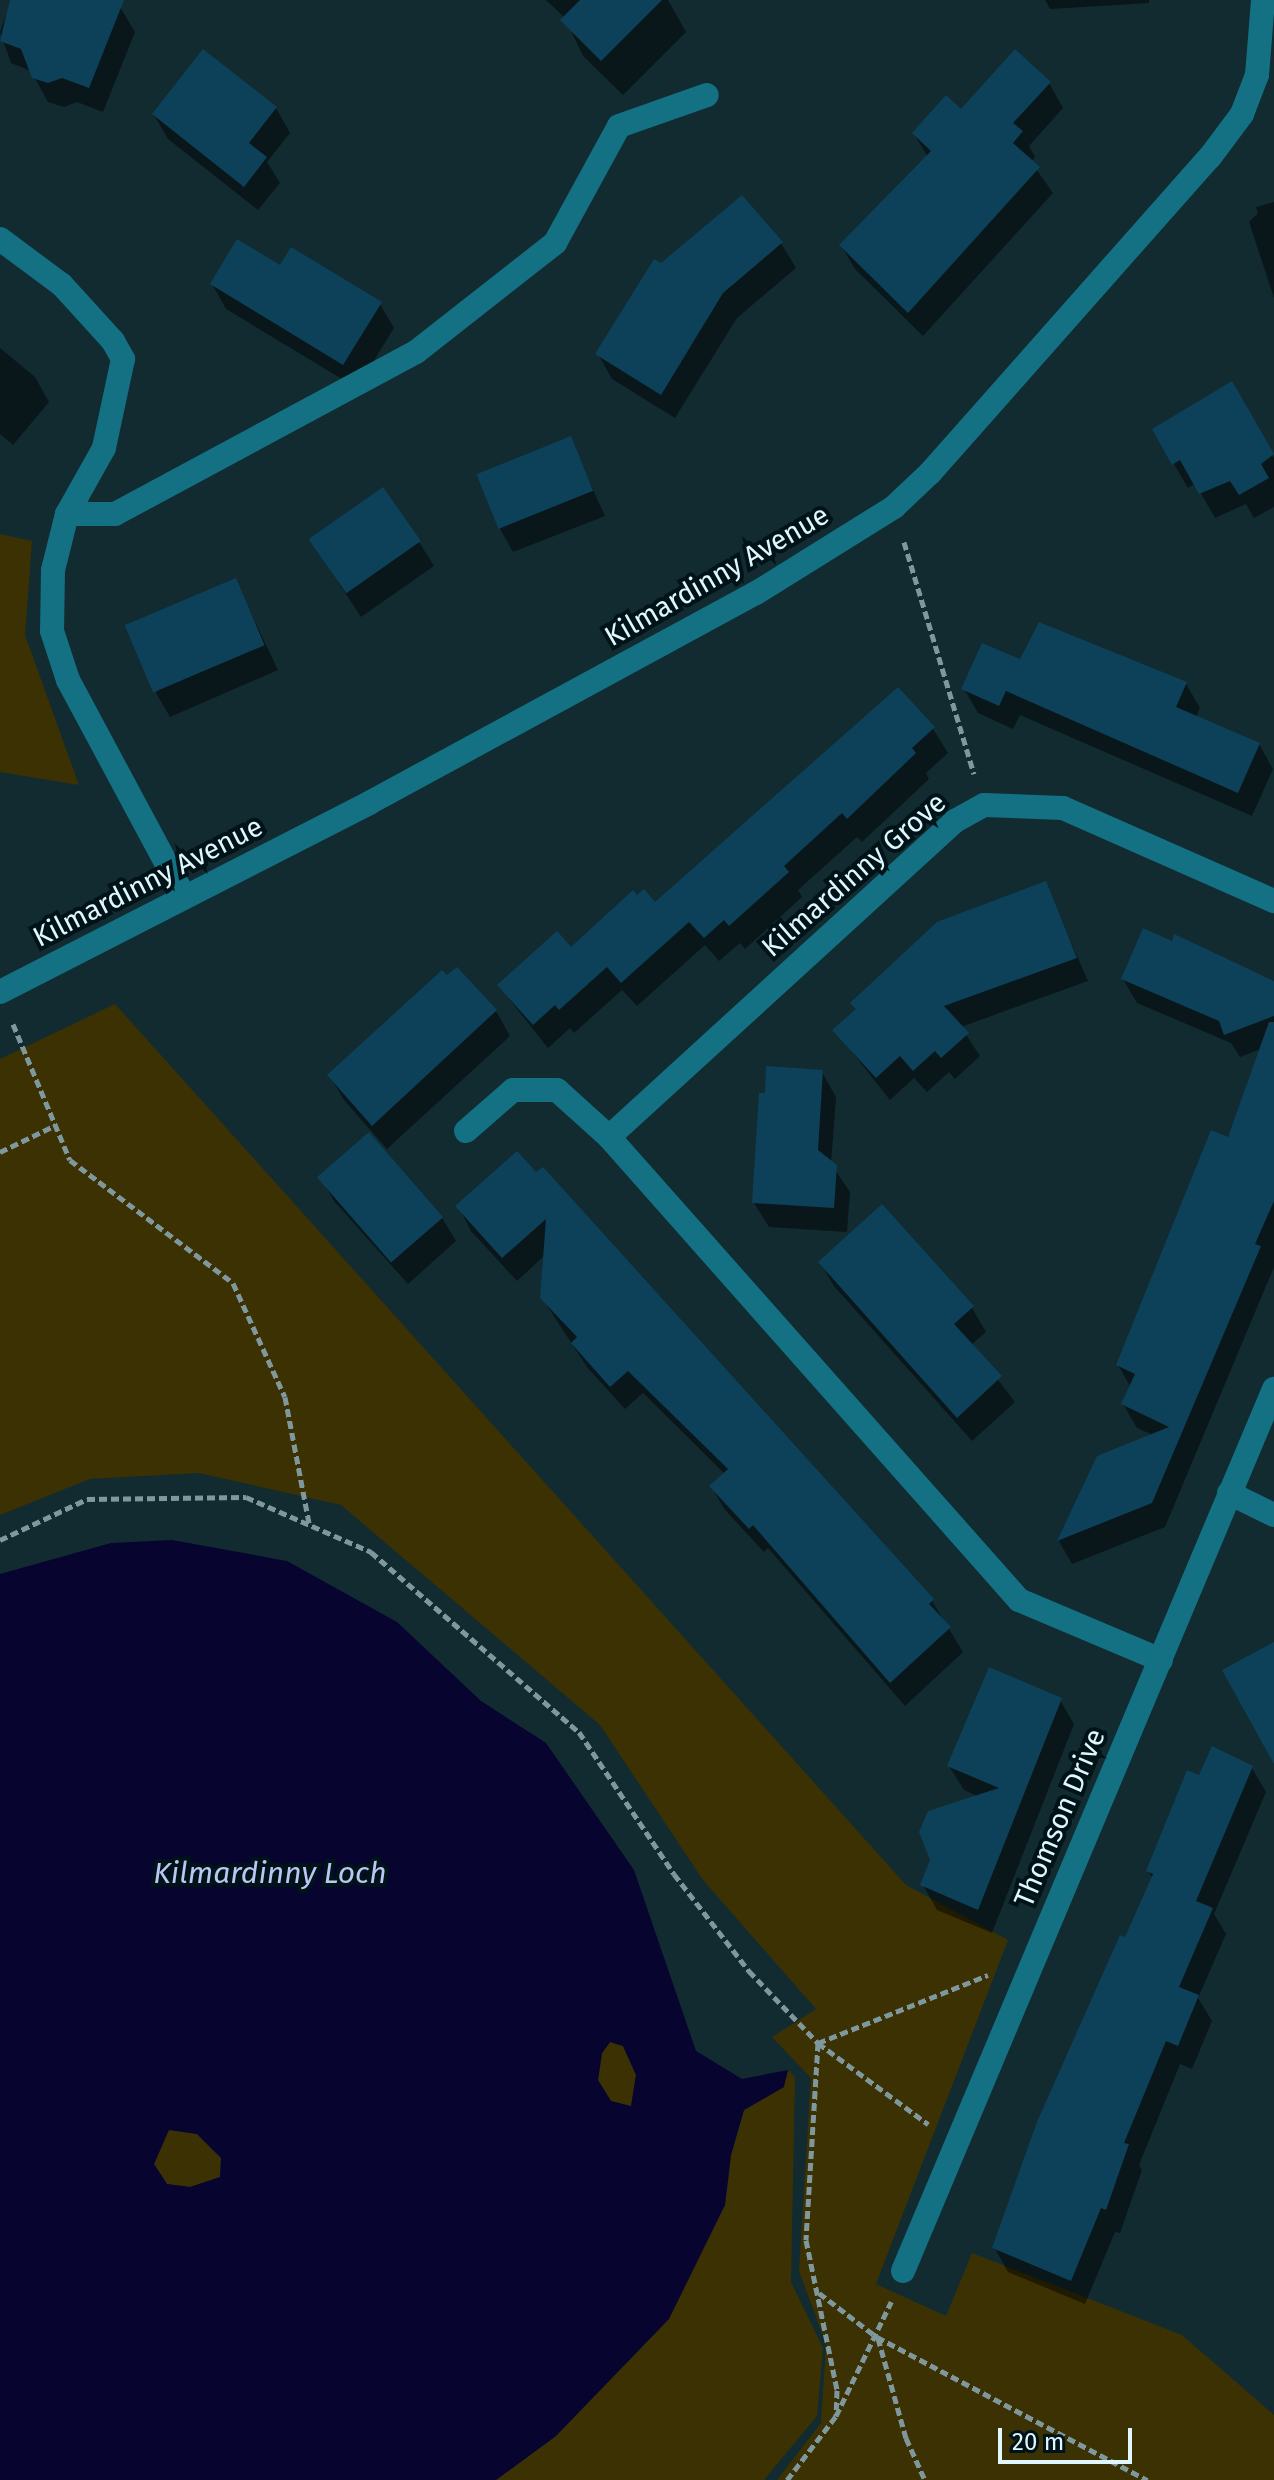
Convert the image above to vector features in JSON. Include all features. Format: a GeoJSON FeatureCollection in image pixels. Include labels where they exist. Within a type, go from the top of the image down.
{"type":"FeatureCollection","features":[{"type":"Feature","properties":{"kind":"street","name":"Kilmardinny Avenue"},"geometry":{"type":"LineString","coordinates":[[3,1000],[184,896],[369,803],[743,601],[894,507],[951,450],[1210,157],[1242,114],[1257,75],[1263,0]]}},
{"type":"Feature","properties":{"kind":"street"},"geometry":{"type":"LineString","coordinates":[[67,514],[115,514],[416,352],[555,243],[619,126],[707,95]]}},
{"type":"Feature","properties":{"kind":"street"},"geometry":{"type":"LineString","coordinates":[[0,239],[62,285],[113,341],[123,359],[104,448],[67,514],[53,570],[52,631],[68,680],[184,896]]}},
{"type":"Feature","properties":{"kind":"street","name":"Kilmardinny Grove"},"geometry":{"type":"LineString","coordinates":[[609,1137],[955,821],[984,805],[1063,808],[1274,901]]}},
{"type":"Feature","properties":{"kind":"street"},"geometry":{"type":"LineString","coordinates":[[466,1131],[513,1090],[557,1090],[609,1137],[1019,1600],[1161,1660]]}},
{"type":"Feature","properties":{"kind":"street","name":"Thomson Drive"},"geometry":{"type":"LineString","coordinates":[[903,2271],[954,2143],[1274,1389]]}},
{"type":"Feature","properties":{"kind":"street"},"geometry":{"type":"LineString","coordinates":[[1229,1493],[1274,1515]]}},
{"type":"Feature","properties":{"kind":"path"},"geometry":{"type":"LineString","coordinates":[[894,507],[984,805]]}},
{"type":"Feature","properties":{"kind":"path"},"geometry":{"type":"LineString","coordinates":[[3,1000],[70,1160],[233,1283],[285,1397],[309,1524]]}},
{"type":"Feature","properties":{"kind":"path"},"geometry":{"type":"LineString","coordinates":[[0,1152],[56,1125]]}},
{"type":"Feature","properties":{"kind":"path"},"geometry":{"type":"LineString","coordinates":[[0,1540],[87,1499],[246,1497],[371,1552],[579,1732],[674,1874],[749,1971],[818,2043],[954,2143]]}},
{"type":"Feature","properties":{"kind":"path"},"geometry":{"type":"LineString","coordinates":[[818,2043],[1032,1958]]}},
{"type":"Feature","properties":{"kind":"path"},"geometry":{"type":"LineString","coordinates":[[818,2043],[806,2240],[837,2390],[836,2416]]}},
{"type":"Feature","properties":{"kind":"path"},"geometry":{"type":"LineString","coordinates":[[787,2480],[836,2416],[877,2337],[903,2271]]}},
{"type":"Feature","properties":{"kind":"path"},"geometry":{"type":"LineString","coordinates":[[818,2292],[877,2337],[1147,2480]]}},
{"type":"Feature","properties":{"kind":"path"},"geometry":{"type":"LineString","coordinates":[[877,2337],[906,2438],[925,2480]]}},
{"type":"Feature","properties":{"kind":"shaded area"},"geometry":{"type":"Polygon","coordinates":[[[0,534],[32,541],[25,635],[79,785],[0,772],[0,534]]]}},
{"type":"Feature","properties":{"kind":"shaded area"},"geometry":{"type":"Polygon","coordinates":[[[115,1004],[906,1885],[1008,1940],[876,2284],[946,2316],[972,2253],[1182,2335],[1274,2415],[1274,2480],[777,2480],[821,2423],[826,2344],[799,2271],[811,2078],[772,2037],[816,2009],[703,1880],[600,1725],[341,1505],[199,1473],[90,1479],[0,1515],[0,1059],[115,1004]]]}},
{"type":"Feature","properties":{"kind":"shaded area"},"geometry":{"type":"Polygon","coordinates":[[[610,2042],[623,2046],[636,2075],[631,2107],[611,2101],[598,2080],[602,2053],[610,2042]]]}},
{"type":"Feature","properties":{"kind":"shaded area"},"geometry":{"type":"Polygon","coordinates":[[[788,2070],[795,2077],[791,2282],[823,2348],[817,2416],[764,2480],[496,2480],[556,2436],[725,2205],[731,2155],[744,2110],[783,2087],[788,2070]]]}},
{"type":"Feature","properties":{"kind":"shaded area"},"geometry":{"type":"Polygon","coordinates":[[[169,2129],[197,2134],[221,2158],[220,2177],[190,2187],[167,2184],[154,2164],[169,2129]]]}},
{"type":"Feature","properties":{"kind":"water","name":"Kilmardinny Loch"},"geometry":{"type":"Polygon","coordinates":[[[172,1540],[287,1561],[397,1622],[481,1701],[546,1743],[634,1870],[696,2051],[742,2079],[788,2070],[784,2087],[744,2110],[731,2155],[725,2205],[669,2319],[556,2436],[496,2480],[0,2480],[0,1574],[111,1543],[172,1540]],[[610,2042],[602,2053],[598,2080],[611,2101],[631,2106],[636,2075],[623,2046],[610,2042]],[[169,2130],[154,2164],[167,2184],[190,2187],[220,2177],[221,2158],[197,2134],[169,2130]]]}},
{"type":"Feature","properties":{"kind":"building"},"geometry":{"type":"Polygon","coordinates":[[[10,0],[124,0],[89,88],[62,78],[48,83],[32,78],[21,49],[0,41],[10,0]]]}},
{"type":"Feature","properties":{"kind":"building"},"geometry":{"type":"Polygon","coordinates":[[[580,0],[662,0],[601,61],[560,20],[580,0]]]}},
{"type":"Feature","properties":{"kind":"building"},"geometry":{"type":"Polygon","coordinates":[[[203,49],[277,107],[249,143],[267,157],[244,187],[152,114],[203,49]]]}},
{"type":"Feature","properties":{"kind":"building"},"geometry":{"type":"Polygon","coordinates":[[[1015,49],[1051,82],[1013,123],[1023,131],[1013,143],[1040,167],[908,313],[839,245],[931,151],[912,133],[946,95],[961,109],[1015,49]]]}},
{"type":"Feature","properties":{"kind":"building"},"geometry":{"type":"Polygon","coordinates":[[[742,195],[783,242],[723,293],[661,395],[595,354],[654,259],[661,263],[742,195]]]}},
{"type":"Feature","properties":{"kind":"building"},"geometry":{"type":"Polygon","coordinates":[[[237,239],[280,265],[291,247],[382,302],[343,365],[210,284],[237,239]]]}},
{"type":"Feature","properties":{"kind":"building"},"geometry":{"type":"Polygon","coordinates":[[[1232,381],[1274,454],[1261,464],[1269,478],[1239,495],[1230,481],[1199,494],[1180,460],[1172,465],[1152,429],[1232,381]]]}},
{"type":"Feature","properties":{"kind":"building"},"geometry":{"type":"Polygon","coordinates":[[[571,436],[593,491],[499,529],[476,474],[571,436]]]}},
{"type":"Feature","properties":{"kind":"building"},"geometry":{"type":"Polygon","coordinates":[[[383,487],[421,541],[346,593],[308,539],[383,487]]]}},
{"type":"Feature","properties":{"kind":"building"},"geometry":{"type":"Polygon","coordinates":[[[236,578],[265,645],[153,692],[125,625],[236,578]]]}},
{"type":"Feature","properties":{"kind":"building"},"geometry":{"type":"Polygon","coordinates":[[[1039,622],[1187,682],[1176,707],[1260,743],[1238,793],[1006,691],[999,706],[961,689],[982,643],[1020,659],[1039,622]]]}},
{"type":"Feature","properties":{"kind":"building"},"geometry":{"type":"Polygon","coordinates":[[[898,687],[935,727],[912,748],[916,753],[847,819],[842,813],[784,866],[789,872],[729,926],[724,920],[704,938],[689,922],[621,983],[607,967],[559,1010],[555,1005],[533,1025],[497,985],[557,931],[571,947],[633,890],[637,895],[644,889],[655,902],[898,687]]]}},
{"type":"Feature","properties":{"kind":"building"},"geometry":{"type":"Polygon","coordinates":[[[1046,881],[1077,958],[944,1006],[969,1033],[941,1058],[935,1051],[913,1071],[900,1056],[876,1078],[832,1030],[856,1009],[850,1003],[937,922],[1046,881]]]}},
{"type":"Feature","properties":{"kind":"building"},"geometry":{"type":"Polygon","coordinates":[[[1143,928],[1172,941],[1174,934],[1274,981],[1274,1016],[1224,1035],[1219,1021],[1121,979],[1143,928]]]}},
{"type":"Feature","properties":{"kind":"building"},"geometry":{"type":"Polygon","coordinates":[[[457,967],[497,1010],[372,1126],[327,1075],[442,970],[447,975],[457,967]]]}},
{"type":"Feature","properties":{"kind":"building"},"geometry":{"type":"Polygon","coordinates":[[[1269,1022],[1274,1022],[1274,1201],[1255,1244],[1261,1246],[1152,1503],[1057,1541],[1097,1456],[1169,1427],[1121,1404],[1135,1374],[1116,1365],[1211,1130],[1228,1137],[1269,1022]]]}},
{"type":"Feature","properties":{"kind":"building"},"geometry":{"type":"Polygon","coordinates":[[[766,1066],[823,1070],[818,1150],[837,1165],[834,1208],[752,1203],[759,1093],[765,1093],[766,1066]]]}},
{"type":"Feature","properties":{"kind":"building"},"geometry":{"type":"Polygon","coordinates":[[[369,1132],[443,1217],[391,1263],[317,1177],[369,1132]]]}},
{"type":"Feature","properties":{"kind":"building"},"geometry":{"type":"Polygon","coordinates":[[[517,1151],[536,1172],[543,1167],[934,1599],[929,1604],[951,1627],[890,1683],[753,1525],[749,1529],[709,1486],[728,1469],[628,1371],[610,1387],[571,1343],[577,1337],[540,1298],[546,1219],[502,1258],[455,1206],[517,1151]]]}},
{"type":"Feature","properties":{"kind":"building"},"geometry":{"type":"Polygon","coordinates":[[[882,1204],[974,1306],[954,1324],[1002,1376],[957,1418],[818,1262],[882,1204]]]}},
{"type":"Feature","properties":{"kind":"building"},"geometry":{"type":"Polygon","coordinates":[[[1274,1642],[1274,1764],[1222,1670],[1274,1642]]]}},
{"type":"Feature","properties":{"kind":"building"},"geometry":{"type":"Polygon","coordinates":[[[989,1667],[1062,1698],[978,1910],[920,1885],[930,1860],[919,1832],[928,1811],[999,1788],[947,1766],[989,1667]]]}},
{"type":"Feature","properties":{"kind":"building"},"geometry":{"type":"Polygon","coordinates":[[[1212,1746],[1253,1766],[1196,1901],[1213,1908],[1179,1987],[1199,1995],[1178,2046],[1166,2041],[1124,2143],[1129,2144],[1106,2210],[1101,2208],[1071,2281],[992,2248],[1037,2122],[1120,1935],[1125,1937],[1153,1874],[1146,1871],[1187,1770],[1199,1775],[1212,1746]]]}}]}
